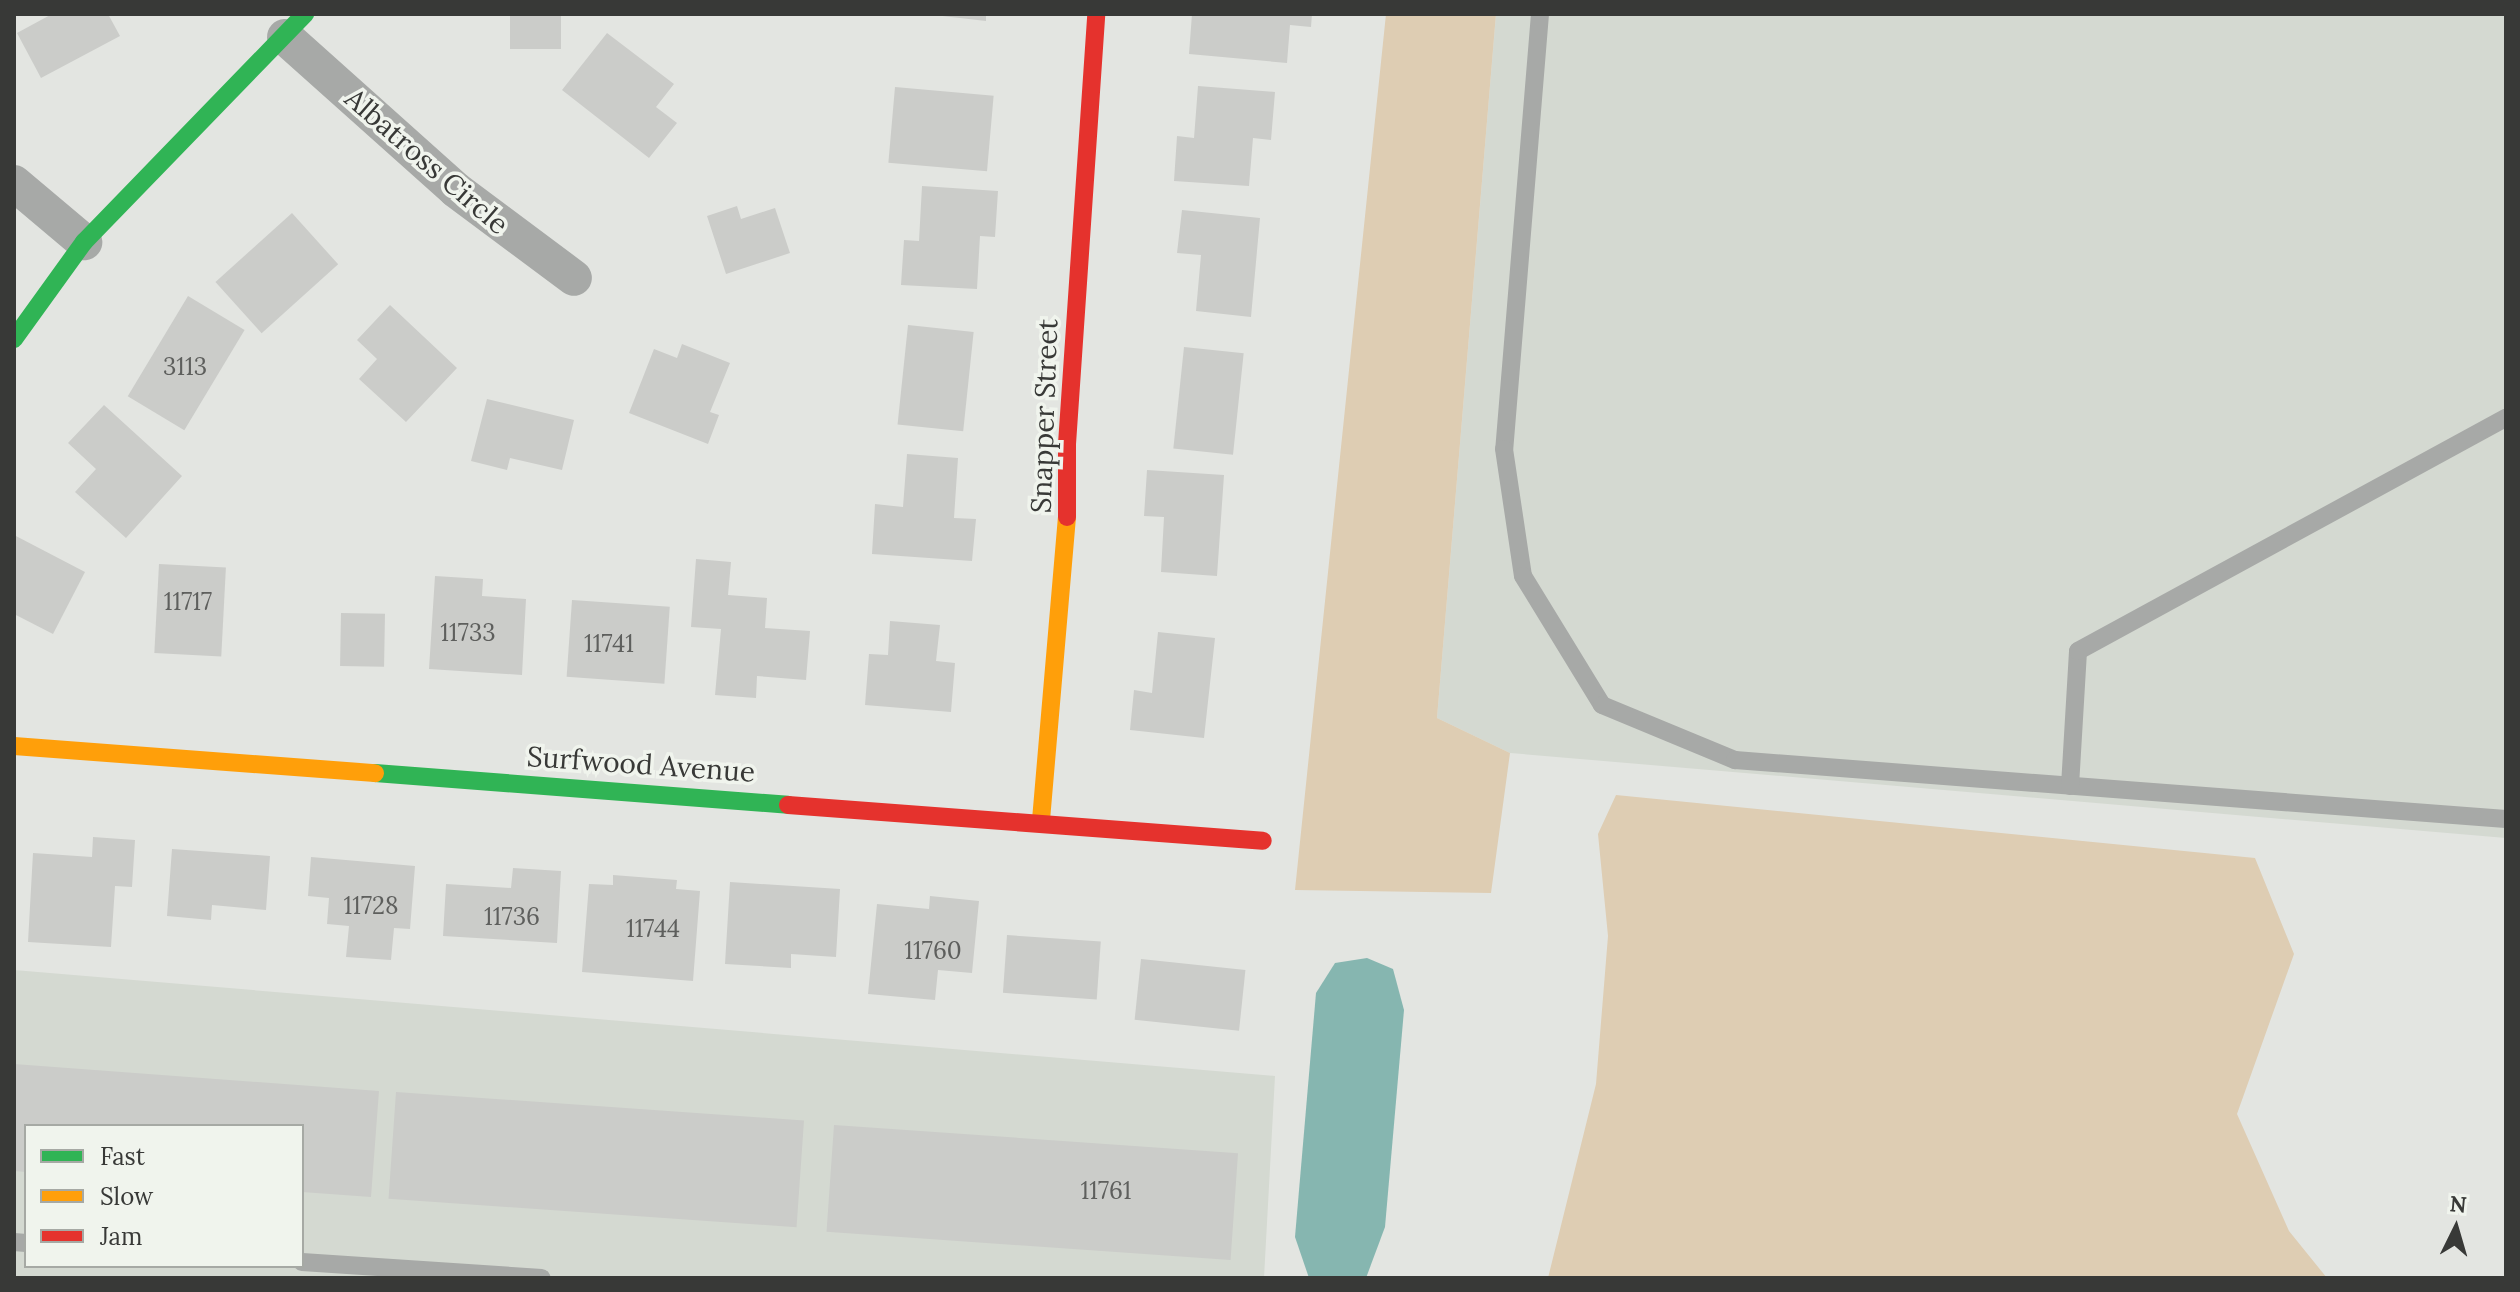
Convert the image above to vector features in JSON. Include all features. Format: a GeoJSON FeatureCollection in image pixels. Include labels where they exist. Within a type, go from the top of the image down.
{"type":"FeatureCollection","features":[{"type":"Feature","properties":{"kind":"street","name":"Snapper Street"},"geometry":{"type":"LineString","coordinates":[[1041,820],[1065,580],[1067,444],[1096,14]]}},
{"type":"Feature","properties":{"kind":"street"},"geometry":{"type":"LineString","coordinates":[[14,339],[84,242],[295,25]]}},
{"type":"Feature","properties":{"kind":"street","name":"Albatross Circle"},"geometry":{"type":"LineString","coordinates":[[295,25],[456,190],[574,278]]}},
{"type":"Feature","properties":{"kind":"street"},"geometry":{"type":"LineString","coordinates":[[14,183],[84,242]]}},
{"type":"Feature","properties":{"kind":"street","name":"Surfwood Avenue"},"geometry":{"type":"LineString","coordinates":[[14,746],[1041,820],[1263,841]]}},
{"type":"Feature","properties":{"kind":"lane"},"geometry":{"type":"LineString","coordinates":[[1540,14],[1504,449],[1523,576],[1602,705],[1735,760],[2506,819]]}},
{"type":"Feature","properties":{"kind":"lane"},"geometry":{"type":"LineString","coordinates":[[2070,786],[2078,651],[2506,418]]}},
{"type":"Feature","properties":{"kind":"lane"},"geometry":{"type":"LineString","coordinates":[[304,1262],[541,1278]]}},
{"type":"Feature","properties":{"kind":"shaded area"},"geometry":{"type":"Polygon","coordinates":[[[1386,14],[1496,14],[1437,718],[1510,753],[1491,893],[1295,890],[1386,14]]]}},
{"type":"Feature","properties":{"kind":"shaded area"},"geometry":{"type":"Polygon","coordinates":[[[1496,14],[2506,14],[2506,838],[1510,753],[1437,718],[1496,14]]]}},
{"type":"Feature","properties":{"kind":"shaded area"},"geometry":{"type":"Polygon","coordinates":[[[1616,795],[2255,858],[2294,954],[2237,1114],[2289,1231],[2327,1278],[1548,1278],[1596,1084],[1608,936],[1598,834],[1616,795]]]}},
{"type":"Feature","properties":{"kind":"shaded area"},"geometry":{"type":"Polygon","coordinates":[[[14,970],[1275,1076],[1264,1278],[14,1278],[14,970]]]}},
{"type":"Feature","properties":{"kind":"water"},"geometry":{"type":"Polygon","coordinates":[[[1367,958],[1393,969],[1404,1010],[1385,1227],[1366,1278],[1309,1278],[1295,1237],[1316,993],[1335,963],[1367,958]]]}},
{"type":"Feature","properties":{"kind":"building"},"geometry":{"type":"Polygon","coordinates":[[[52,14],[108,14],[120,36],[41,78],[17,33],[52,14]]]}},
{"type":"Feature","properties":{"kind":"building"},"geometry":{"type":"Polygon","coordinates":[[[510,14],[561,14],[561,49],[510,49],[510,14]]]}},
{"type":"Feature","properties":{"kind":"building"},"geometry":{"type":"Polygon","coordinates":[[[925,14],[986,14],[986,21],[925,14]]]}},
{"type":"Feature","properties":{"kind":"building"},"geometry":{"type":"Polygon","coordinates":[[[1192,14],[1312,14],[1311,27],[1290,25],[1287,63],[1189,54],[1192,14]]]}},
{"type":"Feature","properties":{"kind":"building"},"geometry":{"type":"Polygon","coordinates":[[[607,33],[674,84],[656,107],[677,123],[649,158],[562,90],[607,33]]]}},
{"type":"Feature","properties":{"kind":"building"},"geometry":{"type":"Polygon","coordinates":[[[1198,86],[1275,92],[1271,140],[1253,138],[1249,186],[1174,181],[1177,136],[1194,138],[1198,86]]]}},
{"type":"Feature","properties":{"kind":"building"},"geometry":{"type":"Polygon","coordinates":[[[895,87],[994,96],[987,171],[888,163],[895,87]]]}},
{"type":"Feature","properties":{"kind":"building"},"geometry":{"type":"Polygon","coordinates":[[[922,186],[998,191],[995,237],[980,236],[977,289],[901,285],[904,240],[919,241],[922,186]]]}},
{"type":"Feature","properties":{"kind":"building"},"geometry":{"type":"Polygon","coordinates":[[[737,206],[741,219],[775,208],[790,253],[726,274],[707,216],[737,206]]]}},
{"type":"Feature","properties":{"kind":"building"},"geometry":{"type":"Polygon","coordinates":[[[1182,210],[1260,218],[1251,317],[1196,311],[1201,255],[1177,253],[1182,210]]]}},
{"type":"Feature","properties":{"kind":"building"},"geometry":{"type":"Polygon","coordinates":[[[292,213],[338,264],[262,333],[215,282],[292,213]]]}},
{"type":"Feature","properties":{"kind":"building"},"geometry":{"type":"Polygon","coordinates":[[[188,296],[245,330],[184,430],[128,396],[188,296]]]}},
{"type":"Feature","properties":{"kind":"building"},"geometry":{"type":"Polygon","coordinates":[[[390,305],[457,368],[406,422],[359,379],[377,359],[357,340],[390,305]]]}},
{"type":"Feature","properties":{"kind":"building"},"geometry":{"type":"Polygon","coordinates":[[[908,325],[974,332],[963,431],[898,424],[908,325]]]}},
{"type":"Feature","properties":{"kind":"building"},"geometry":{"type":"Polygon","coordinates":[[[682,344],[730,363],[710,412],[719,415],[708,444],[629,413],[654,349],[677,358],[682,344]]]}},
{"type":"Feature","properties":{"kind":"building"},"geometry":{"type":"Polygon","coordinates":[[[1184,347],[1244,353],[1233,455],[1173,448],[1184,347]]]}},
{"type":"Feature","properties":{"kind":"building"},"geometry":{"type":"Polygon","coordinates":[[[487,399],[574,420],[562,470],[510,458],[507,470],[471,461],[487,399]]]}},
{"type":"Feature","properties":{"kind":"building"},"geometry":{"type":"Polygon","coordinates":[[[104,405],[182,476],[126,538],[75,492],[96,469],[68,443],[104,405]]]}},
{"type":"Feature","properties":{"kind":"building"},"geometry":{"type":"Polygon","coordinates":[[[907,454],[958,458],[954,518],[976,519],[972,561],[872,554],[875,504],[903,507],[907,454]]]}},
{"type":"Feature","properties":{"kind":"building"},"geometry":{"type":"Polygon","coordinates":[[[1147,470],[1224,475],[1217,576],[1161,572],[1164,517],[1144,516],[1147,470]]]}},
{"type":"Feature","properties":{"kind":"building"},"geometry":{"type":"Polygon","coordinates":[[[14,535],[85,572],[53,634],[14,614],[14,535]]]}},
{"type":"Feature","properties":{"kind":"building"},"geometry":{"type":"Polygon","coordinates":[[[696,559],[731,562],[728,595],[767,598],[765,628],[810,631],[806,680],[757,676],[756,698],[715,695],[721,629],[691,627],[696,559]]]}},
{"type":"Feature","properties":{"kind":"building"},"geometry":{"type":"Polygon","coordinates":[[[159,564],[226,568],[221,656],[154,653],[159,564]]]}},
{"type":"Feature","properties":{"kind":"building"},"geometry":{"type":"Polygon","coordinates":[[[435,576],[483,579],[482,596],[526,599],[522,675],[429,669],[435,576]]]}},
{"type":"Feature","properties":{"kind":"building"},"geometry":{"type":"Polygon","coordinates":[[[572,600],[670,607],[664,684],[567,677],[572,600]]]}},
{"type":"Feature","properties":{"kind":"building"},"geometry":{"type":"Polygon","coordinates":[[[341,613],[385,614],[384,667],[340,666],[341,613]]]}},
{"type":"Feature","properties":{"kind":"building"},"geometry":{"type":"Polygon","coordinates":[[[890,621],[940,625],[936,661],[955,663],[951,712],[865,705],[869,654],[888,655],[890,621]]]}},
{"type":"Feature","properties":{"kind":"building"},"geometry":{"type":"Polygon","coordinates":[[[1158,632],[1215,638],[1204,738],[1130,730],[1134,690],[1152,693],[1158,632]]]}},
{"type":"Feature","properties":{"kind":"building"},"geometry":{"type":"Polygon","coordinates":[[[93,837],[135,840],[132,887],[115,886],[111,947],[28,942],[33,853],[92,857],[93,837]]]}},
{"type":"Feature","properties":{"kind":"building"},"geometry":{"type":"Polygon","coordinates":[[[172,849],[270,856],[266,910],[212,905],[211,920],[167,916],[172,849]]]}},
{"type":"Feature","properties":{"kind":"building"},"geometry":{"type":"Polygon","coordinates":[[[311,857],[415,866],[410,929],[394,928],[391,960],[346,957],[349,926],[327,924],[329,898],[308,896],[311,857]]]}},
{"type":"Feature","properties":{"kind":"building"},"geometry":{"type":"Polygon","coordinates":[[[513,868],[561,871],[557,943],[443,936],[446,884],[511,888],[513,868]]]}},
{"type":"Feature","properties":{"kind":"building"},"geometry":{"type":"Polygon","coordinates":[[[613,875],[677,880],[676,889],[700,891],[693,981],[582,972],[589,884],[613,885],[613,875]]]}},
{"type":"Feature","properties":{"kind":"building"},"geometry":{"type":"Polygon","coordinates":[[[730,882],[840,889],[836,957],[791,954],[791,968],[725,964],[730,882]]]}},
{"type":"Feature","properties":{"kind":"building"},"geometry":{"type":"Polygon","coordinates":[[[930,896],[979,901],[972,973],[938,970],[935,1000],[868,994],[877,904],[929,909],[930,896]]]}},
{"type":"Feature","properties":{"kind":"building"},"geometry":{"type":"Polygon","coordinates":[[[1007,935],[1101,942],[1097,999],[1003,993],[1007,935]]]}},
{"type":"Feature","properties":{"kind":"building"},"geometry":{"type":"Polygon","coordinates":[[[1141,959],[1245,970],[1239,1031],[1135,1020],[1141,959]]]}},
{"type":"Feature","properties":{"kind":"building"},"geometry":{"type":"Polygon","coordinates":[[[14,1064],[379,1091],[371,1197],[304,1192],[304,1124],[24,1124],[24,1172],[14,1171],[14,1064]]]}},
{"type":"Feature","properties":{"kind":"building"},"geometry":{"type":"Polygon","coordinates":[[[396,1092],[804,1121],[797,1227],[389,1199],[396,1092]]]}},
{"type":"Feature","properties":{"kind":"building"},"geometry":{"type":"Polygon","coordinates":[[[834,1125],[1238,1153],[1231,1260],[827,1232],[834,1125]]]}},
{"type":"Feature","properties":{"kind":"traffic: fast"},"geometry":{"type":"LineString","coordinates":[[14,339],[84,242],[305,14]]}},
{"type":"Feature","properties":{"kind":"traffic: fast"},"geometry":{"type":"LineString","coordinates":[[375,773],[788,805]]}},
{"type":"Feature","properties":{"kind":"traffic: slow"},"geometry":{"type":"LineString","coordinates":[[1041,820],[1067,517]]}},
{"type":"Feature","properties":{"kind":"traffic: slow"},"geometry":{"type":"LineString","coordinates":[[14,746],[375,773]]}},
{"type":"Feature","properties":{"kind":"traffic: jam"},"geometry":{"type":"LineString","coordinates":[[1067,517],[1067,444],[1096,14]]}},
{"type":"Feature","properties":{"kind":"traffic: jam"},"geometry":{"type":"LineString","coordinates":[[788,805],[1263,841]]}}]}
